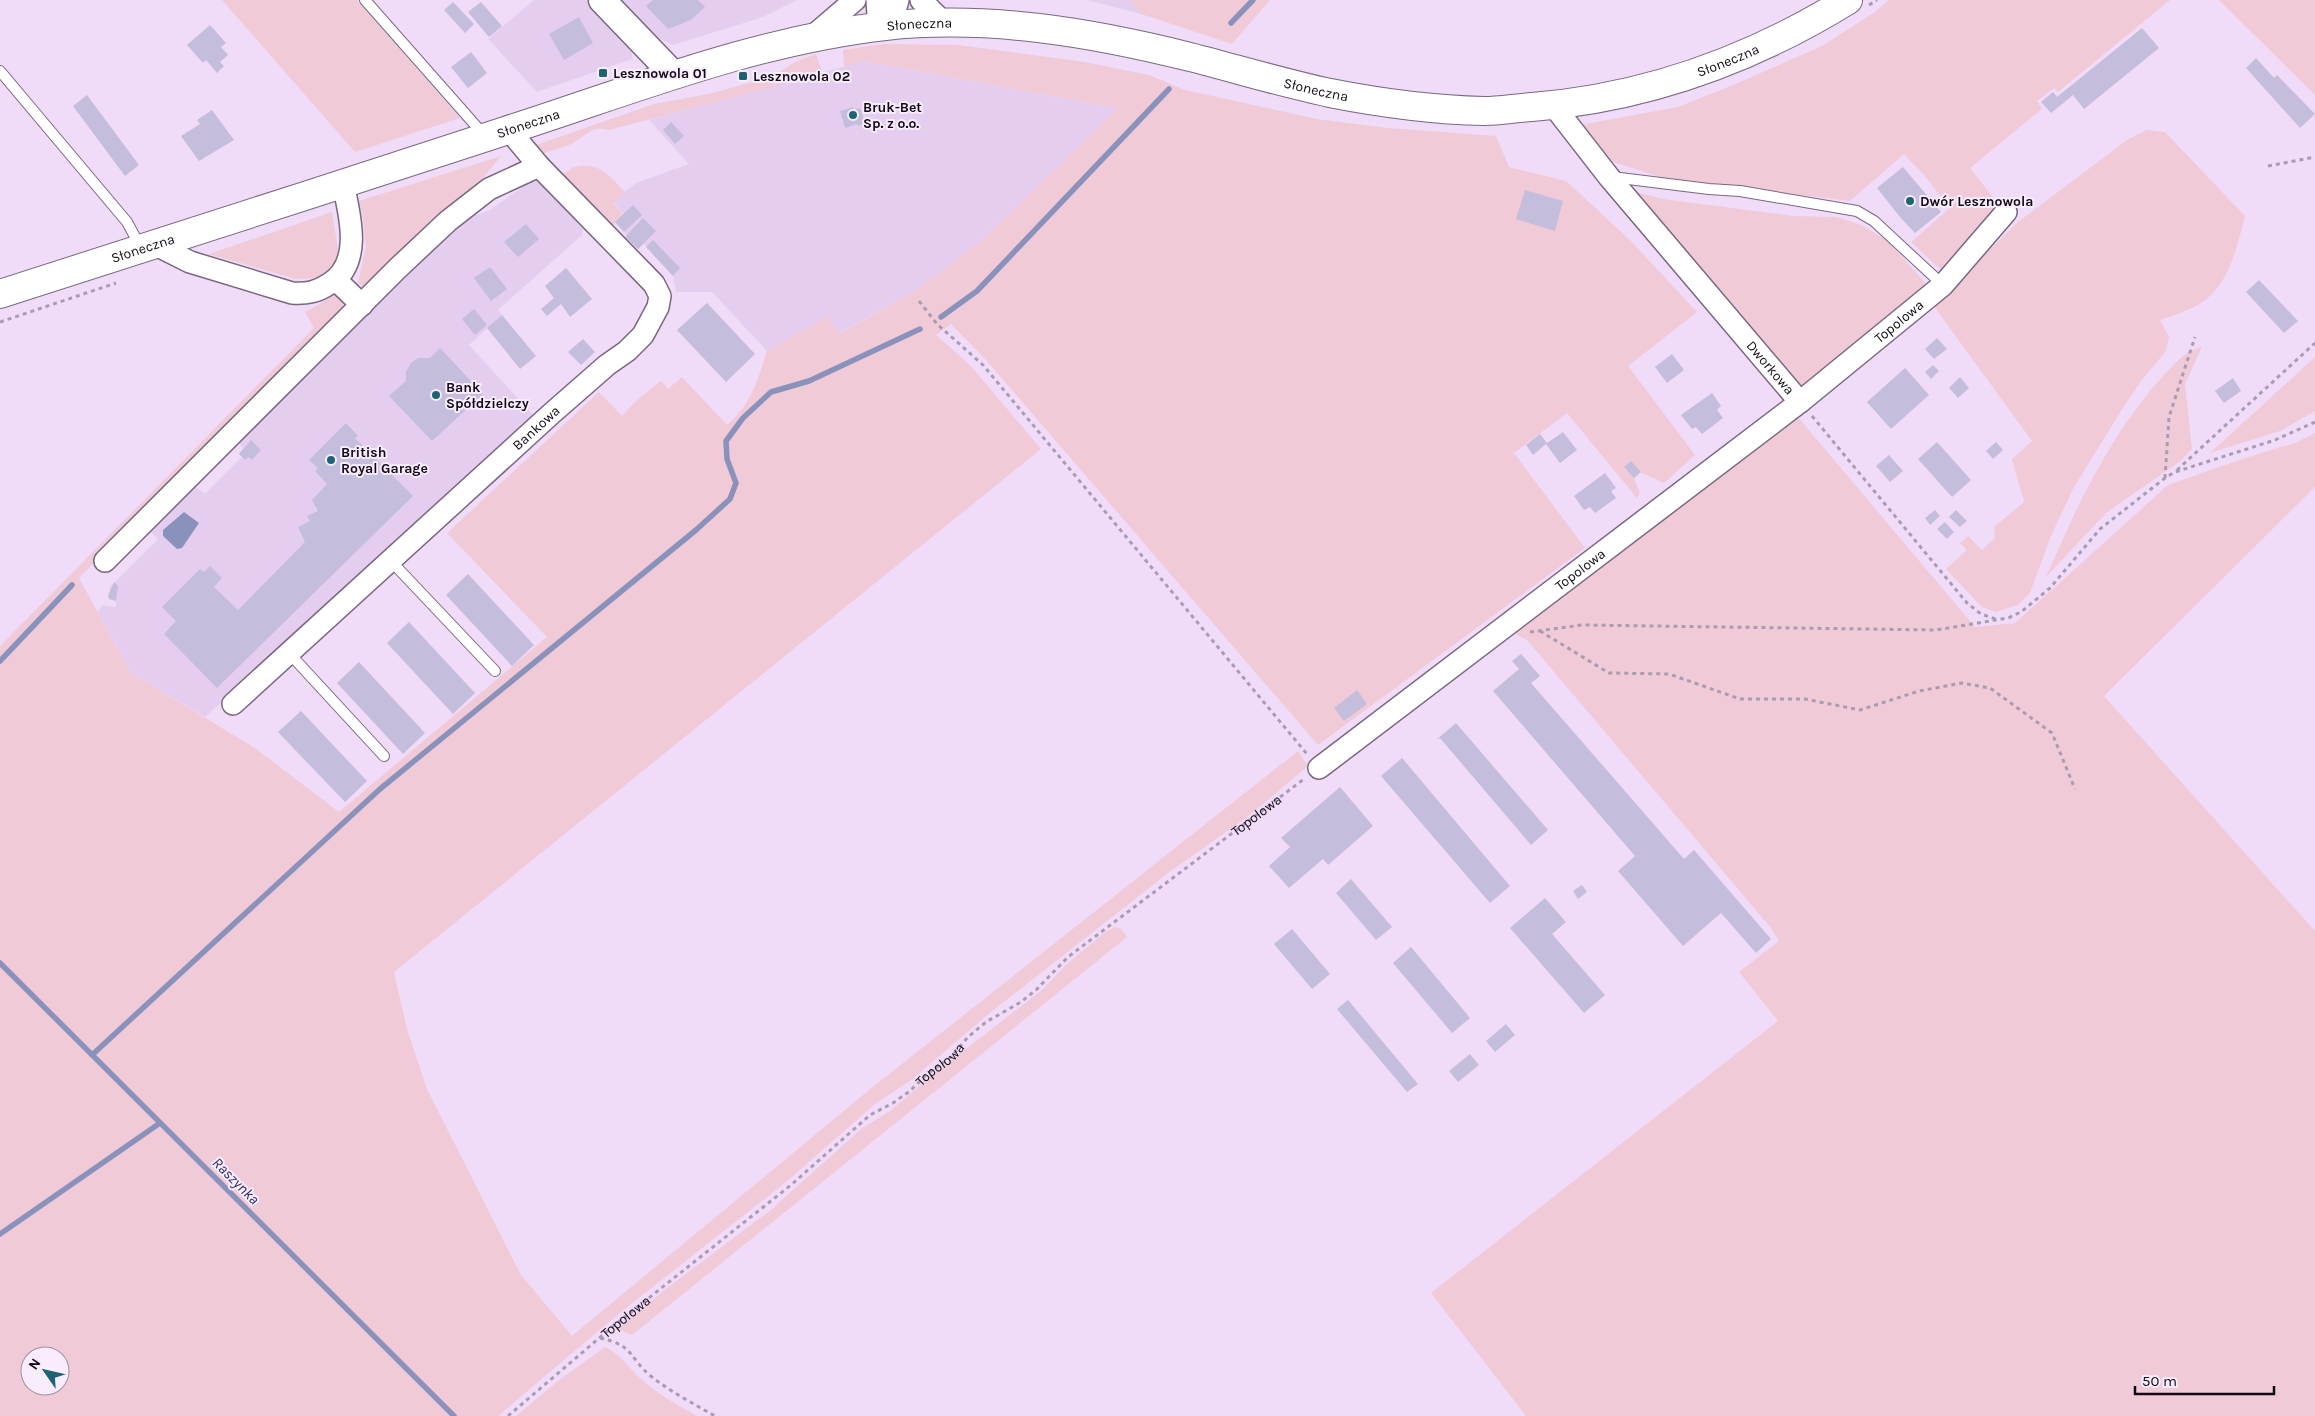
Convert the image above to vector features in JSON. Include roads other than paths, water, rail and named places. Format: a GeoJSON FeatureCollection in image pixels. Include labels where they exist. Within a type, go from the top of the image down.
{"type":"FeatureCollection","features":[{"type":"Feature","properties":{"kind":"main road","name":"Słoneczna"},"geometry":{"type":"LineString","coordinates":[[0,294],[498,134],[674,75],[736,56],[813,36],[884,26],[942,22],[968,22],[1064,30],[1186,56],[1327,92],[1403,105],[1487,111],[1553,105],[1601,98],[1657,86],[1707,70],[1745,55],[1801,27],[1848,0]]}},
{"type":"Feature","properties":{"kind":"street"},"geometry":{"type":"LineString","coordinates":[[602,0],[674,75]]}},
{"type":"Feature","properties":{"kind":"street"},"geometry":{"type":"LineString","coordinates":[[813,36],[855,0]]}},
{"type":"Feature","properties":{"kind":"street"},"geometry":{"type":"LineString","coordinates":[[877,0],[878,15],[884,26],[894,14],[898,0]]}},
{"type":"Feature","properties":{"kind":"street"},"geometry":{"type":"LineString","coordinates":[[921,0],[942,22]]}},
{"type":"Feature","properties":{"kind":"street","name":"Dworkowa"},"geometry":{"type":"LineString","coordinates":[[1553,105],[1608,177],[1800,402]]}},
{"type":"Feature","properties":{"kind":"street","name":"Bankowa"},"geometry":{"type":"LineString","coordinates":[[233,704],[551,414],[607,365],[627,351],[643,335],[658,307],[660,296],[654,284],[539,166],[498,134]]}},
{"type":"Feature","properties":{"kind":"street"},"geometry":{"type":"LineString","coordinates":[[104,561],[398,268],[462,210],[489,189],[539,166]]}},
{"type":"Feature","properties":{"kind":"street"},"geometry":{"type":"LineString","coordinates":[[148,247],[190,262],[292,292],[304,294],[318,291],[336,280],[344,271],[350,258],[352,230],[343,184]]}},
{"type":"Feature","properties":{"kind":"street","name":"Topolowa"},"geometry":{"type":"LineString","coordinates":[[1319,768],[1800,402],[1943,285],[2006,212]]}},
{"type":"Feature","properties":{"kind":"street"},"geometry":{"type":"LineString","coordinates":[[336,280],[362,305]]}},
{"type":"Feature","properties":{"kind":"lane"},"geometry":{"type":"LineString","coordinates":[[365,0],[498,134]]}},
{"type":"Feature","properties":{"kind":"lane"},"geometry":{"type":"LineString","coordinates":[[0,71],[148,247]]}},
{"type":"Feature","properties":{"kind":"lane"},"geometry":{"type":"LineString","coordinates":[[1608,177],[1740,191],[1856,211],[1874,221],[1943,285]]}},
{"type":"Feature","properties":{"kind":"lane"},"geometry":{"type":"LineString","coordinates":[[390,560],[495,671]]}},
{"type":"Feature","properties":{"kind":"lane"},"geometry":{"type":"LineString","coordinates":[[289,653],[384,756]]}},
{"type":"Feature","properties":{"kind":"water"},"geometry":{"type":"Polygon","coordinates":[[[184,512],[199,523],[182,548],[177,549],[163,536],[163,530],[184,512]]]}},
{"type":"Feature","properties":{"kind":"waterway"},"geometry":{"type":"LineString","coordinates":[[1231,23],[1253,0]]}},
{"type":"Feature","properties":{"kind":"waterway"},"geometry":{"type":"LineString","coordinates":[[941,317],[977,291],[1169,89]]}},
{"type":"Feature","properties":{"kind":"waterway"},"geometry":{"type":"LineString","coordinates":[[92,1055],[380,789],[696,530],[730,499],[736,483],[727,459],[726,441],[743,418],[771,392],[809,381],[920,329]]}},
{"type":"Feature","properties":{"kind":"waterway"},"geometry":{"type":"LineString","coordinates":[[0,661],[72,585]]}},
{"type":"Feature","properties":{"kind":"waterway","name":"Raszynka"},"geometry":{"type":"LineString","coordinates":[[0,963],[454,1416]]}},
{"type":"Feature","properties":{"kind":"waterway"},"geometry":{"type":"LineString","coordinates":[[0,1234],[160,1123]]}},
{"type":"Feature","properties":{"kind":"place","name":"Lesznowola 01"},"geometry":{"type":"Point","coordinates":[603,73]}},
{"type":"Feature","properties":{"kind":"place","name":"Lesznowola 02"},"geometry":{"type":"Point","coordinates":[743,76]}},
{"type":"Feature","properties":{"kind":"place","name":"Bruk-Bet Sp. z o.o."},"geometry":{"type":"Point","coordinates":[853,115]}},
{"type":"Feature","properties":{"kind":"place","name":"Dwór Lesznowola"},"geometry":{"type":"Point","coordinates":[1910,201]}},
{"type":"Feature","properties":{"kind":"place","name":"Bank Spółdzielczy"},"geometry":{"type":"Point","coordinates":[436,395]}},
{"type":"Feature","properties":{"kind":"place","name":"British Royal Garage"},"geometry":{"type":"Point","coordinates":[331,460]}}]}
